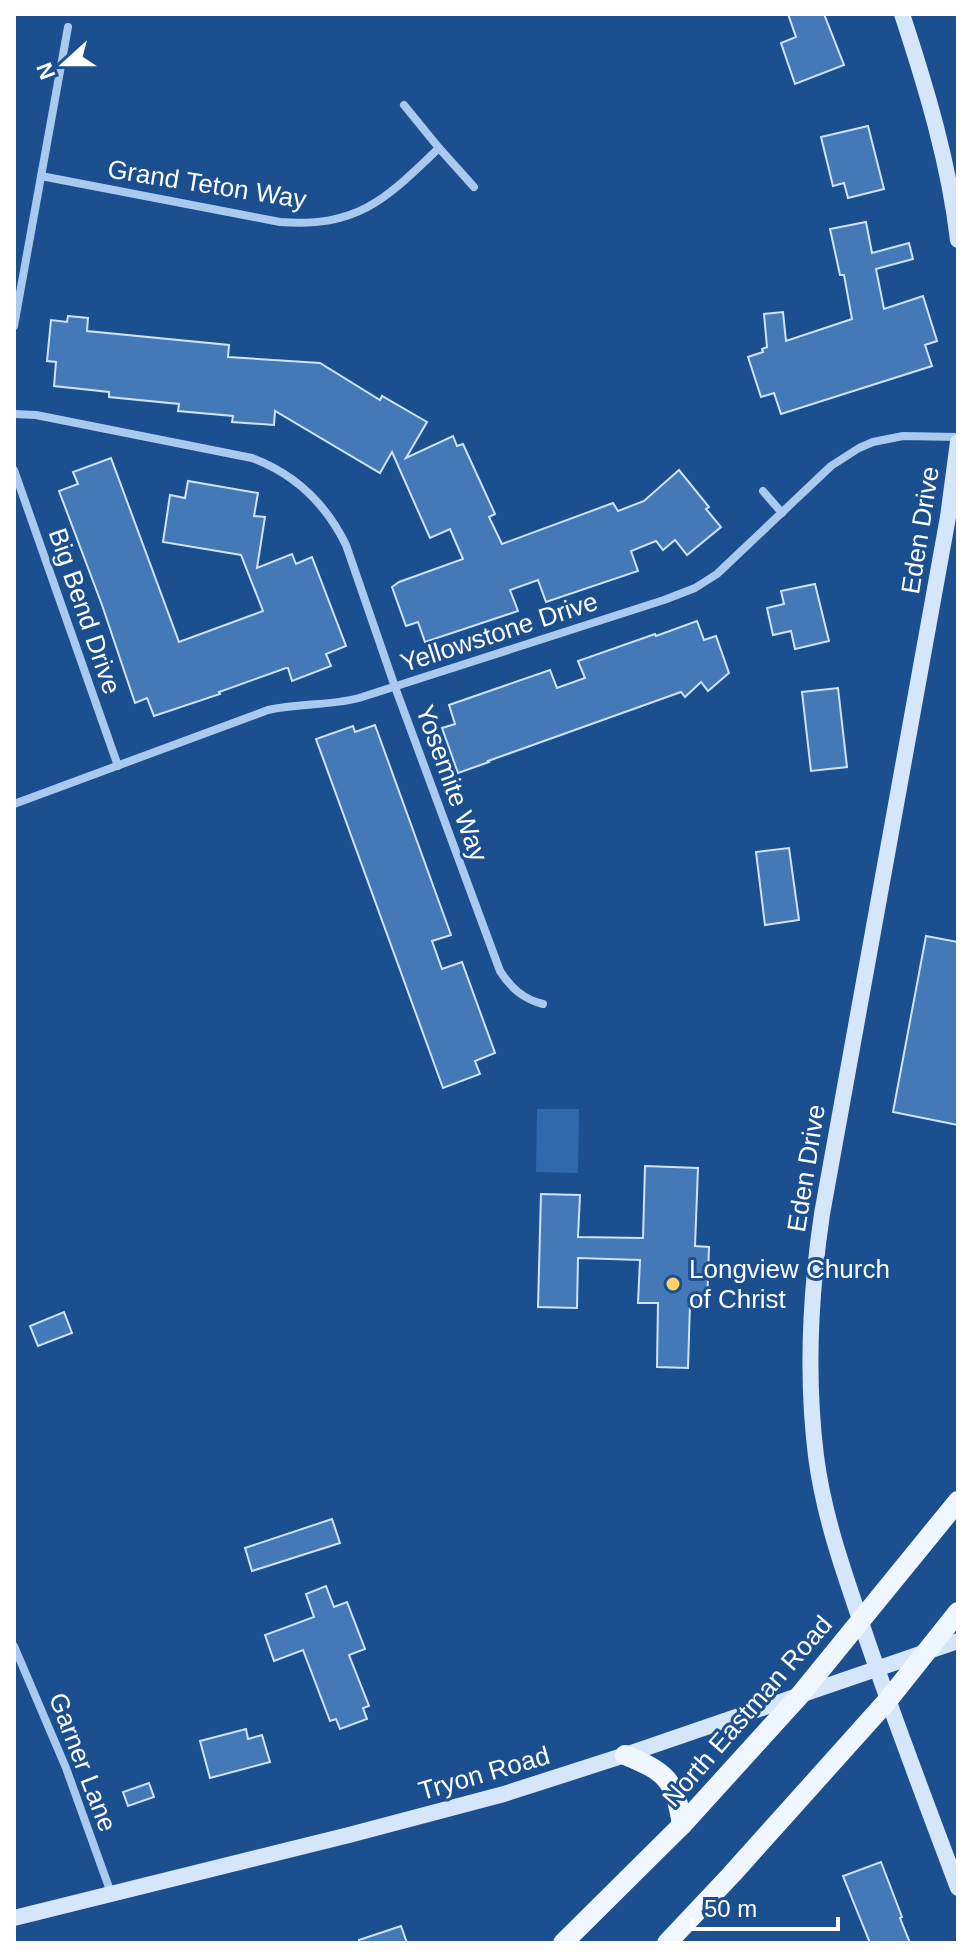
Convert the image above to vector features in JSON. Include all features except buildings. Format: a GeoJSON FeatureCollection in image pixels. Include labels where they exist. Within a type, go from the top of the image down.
{"type":"FeatureCollection","features":[{"type":"Feature","properties":{"kind":"main road","name":"North Eastman Road"},"geometry":{"type":"LineString","coordinates":[[563,1943],[682,1825],[800,1695],[958,1501]]}},
{"type":"Feature","properties":{"kind":"main road"},"geometry":{"type":"LineString","coordinates":[[667,1943],[888,1700],[958,1612]]}},
{"type":"Feature","properties":{"kind":"main road"},"geometry":{"type":"LineString","coordinates":[[625,1755],[652,1766],[664,1775],[677,1798],[682,1825]]}},
{"type":"Feature","properties":{"kind":"street"},"geometry":{"type":"LineString","coordinates":[[902,14],[941,148],[958,240]]}},
{"type":"Feature","properties":{"kind":"street"},"geometry":{"type":"LineString","coordinates":[[14,326],[68,27]]}},
{"type":"Feature","properties":{"kind":"street"},"geometry":{"type":"LineString","coordinates":[[404,105],[474,187]]}},
{"type":"Feature","properties":{"kind":"street","name":"Grand Teton Way"},"geometry":{"type":"LineString","coordinates":[[41,176],[303,224],[338,219],[370,207],[396,190],[439,148]]}},
{"type":"Feature","properties":{"kind":"street","name":"Yosemite Way"},"geometry":{"type":"LineString","coordinates":[[14,414],[36,415],[238,454],[265,463],[294,480],[320,505],[346,545],[500,971],[508,984],[520,994],[543,1004]]}},
{"type":"Feature","properties":{"kind":"street","name":"Yellowstone Drive"},"geometry":{"type":"LineString","coordinates":[[14,804],[268,710],[345,702],[664,600],[695,588],[717,574],[831,466],[859,448],[903,436],[958,440]]}},
{"type":"Feature","properties":{"kind":"street","name":"Eden Drive"},"geometry":{"type":"LineString","coordinates":[[958,440],[948,517],[828,1177],[817,1245],[809,1360],[819,1475],[831,1529],[860,1621],[958,1888]]}},
{"type":"Feature","properties":{"kind":"street","name":"Big Bend Drive"},"geometry":{"type":"LineString","coordinates":[[14,470],[118,766]]}},
{"type":"Feature","properties":{"kind":"street"},"geometry":{"type":"LineString","coordinates":[[763,491],[782,513]]}},
{"type":"Feature","properties":{"kind":"street","name":"Tryon Road"},"geometry":{"type":"LineString","coordinates":[[14,1918],[460,1807],[625,1755],[958,1641]]}},
{"type":"Feature","properties":{"kind":"street","name":"Garner Lane"},"geometry":{"type":"LineString","coordinates":[[14,1646],[66,1768],[111,1894]]}},
{"type":"Feature","properties":{"kind":"shaded area"},"geometry":{"type":"Polygon","coordinates":[[[537,1109],[579,1109],[578,1173],[536,1172],[537,1109]]]}},
{"type":"Feature","properties":{"kind":"place","name":"Longview Church of Christ"},"geometry":{"type":"Point","coordinates":[673,1284]}}]}
